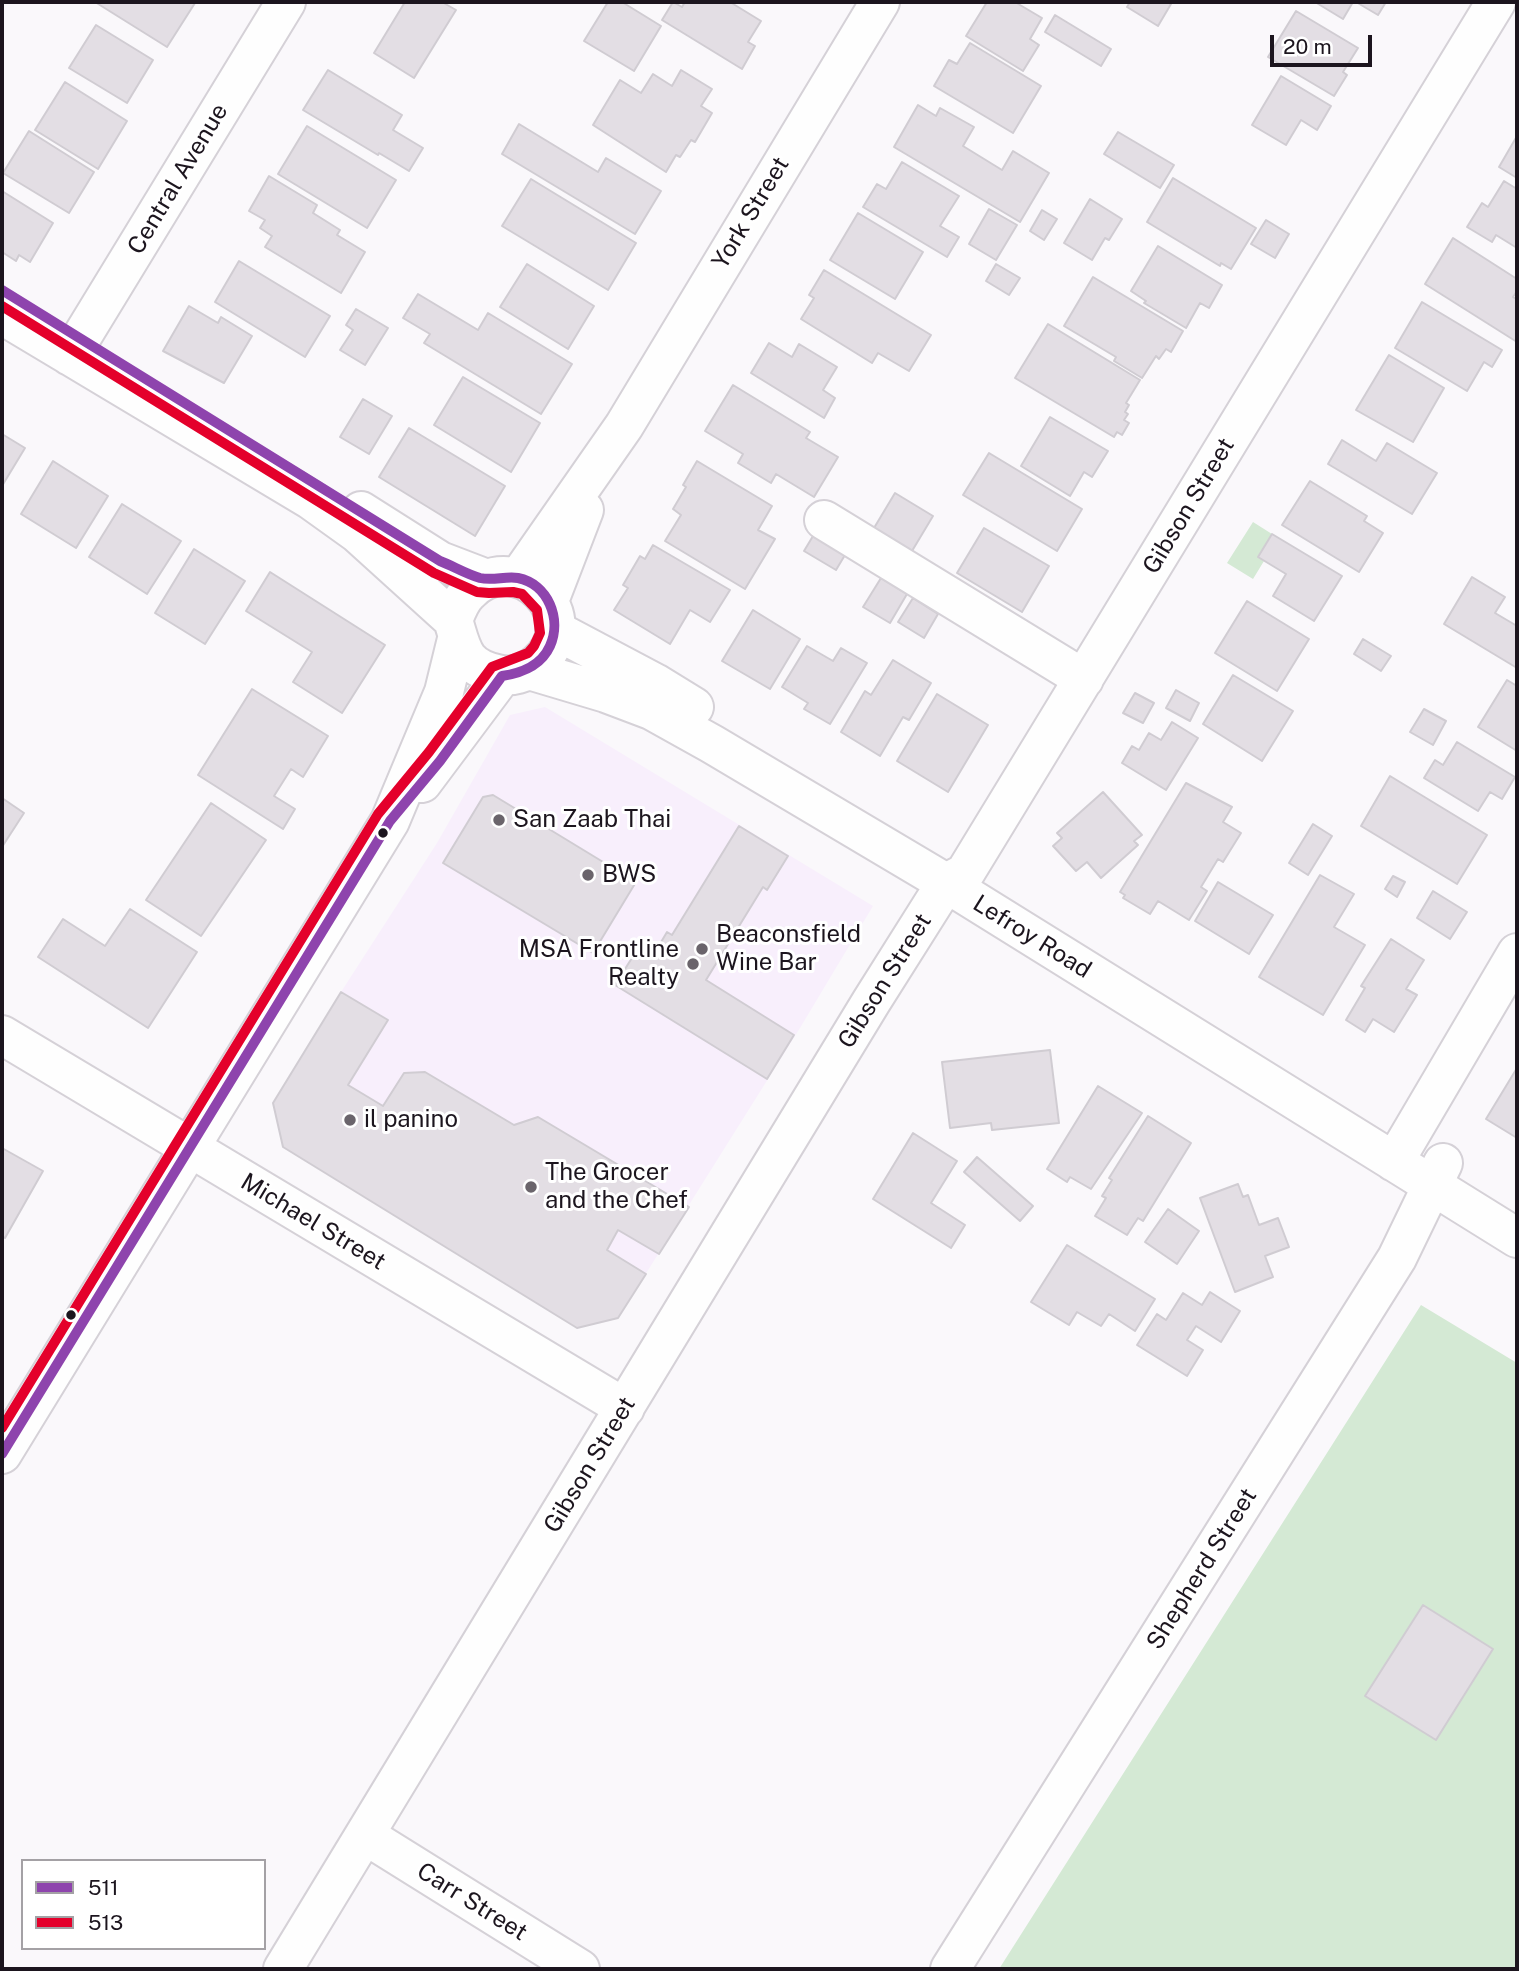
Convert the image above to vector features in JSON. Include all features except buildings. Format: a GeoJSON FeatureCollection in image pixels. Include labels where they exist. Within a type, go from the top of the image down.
{"type":"FeatureCollection","features":[{"type":"Feature","properties":{"kind":"street","name":"Central Avenue"},"geometry":{"type":"LineString","coordinates":[[75,346],[286,2]]}},
{"type":"Feature","properties":{"kind":"street","name":"York Street"},"geometry":{"type":"LineString","coordinates":[[552,616],[577,525],[624,426],[880,2]]}},
{"type":"Feature","properties":{"kind":"street","name":"Gibson Street"},"geometry":{"type":"LineString","coordinates":[[282,1969],[625,1408],[956,878],[1084,679],[1496,2]]}},
{"type":"Feature","properties":{"kind":"street","name":"Lefroy Road"},"geometry":{"type":"LineString","coordinates":[[2,290],[75,346],[311,500],[366,541],[455,629],[463,653],[474,664],[487,672],[516,673],[606,693],[651,710],[956,878],[1103,950],[1438,1174],[1517,1238]]}},
{"type":"Feature","properties":{"kind":"street","name":"Lefroy Road"},"geometry":{"type":"LineString","coordinates":[[2,315],[75,346],[440,561],[536,586],[552,616],[956,878]]}},
{"type":"Feature","properties":{"kind":"street","name":"York Street"},"geometry":{"type":"LineString","coordinates":[[502,579],[624,426]]}},
{"type":"Feature","properties":{"kind":"street"},"geometry":{"type":"LineString","coordinates":[[824,520],[1084,679]]}},
{"type":"Feature","properties":{"kind":"street"},"geometry":{"type":"LineString","coordinates":[[390,821],[444,692],[455,629],[467,593],[502,579]]}},
{"type":"Feature","properties":{"kind":"street"},"geometry":{"type":"LineString","coordinates":[[2,1454],[390,821],[516,673],[547,653],[552,616]]}},
{"type":"Feature","properties":{"kind":"street"},"geometry":{"type":"LineString","coordinates":[[1400,1151],[1517,953]]}},
{"type":"Feature","properties":{"kind":"street","name":"Michael Street"},"geometry":{"type":"LineString","coordinates":[[2,1035],[625,1408]]}},
{"type":"Feature","properties":{"kind":"street","name":"Lefroy Road"},"geometry":{"type":"LineString","coordinates":[[1438,1174],[1517,1208]]}},
{"type":"Feature","properties":{"kind":"street","name":"Shepherd Street"},"geometry":{"type":"LineString","coordinates":[[950,1969],[1398,1258],[1438,1174]]}},
{"type":"Feature","properties":{"kind":"street","name":"Carr Street"},"geometry":{"type":"LineString","coordinates":[[365,1835],[580,1969]]}},
{"type":"Feature","properties":{"kind":"shaded area"},"geometry":{"type":"Polygon","coordinates":[[[545,707],[873,906],[800,1028],[618,1318],[577,1328],[283,1147],[273,1103],[437,843],[510,715],[545,707]]]}},
{"type":"Feature","properties":{"kind":"green space"},"geometry":{"type":"Polygon","coordinates":[[[1253,522],[1272,534],[1258,557],[1264,561],[1253,579],[1227,563],[1253,522]]]}},
{"type":"Feature","properties":{"kind":"green space"},"geometry":{"type":"Polygon","coordinates":[[[1421,1305],[1517,1363],[1517,1969],[999,1969],[1421,1305]]]}},
{"type":"Feature","properties":{"kind":"transit line","name":"511"},"geometry":{"type":"LineString","coordinates":[[2,290],[440,561],[480,578],[518,578],[537,587],[550,604],[554,625],[550,646],[542,659],[517,673],[502,676],[440,761],[390,821],[2,1454]]}},
{"type":"Feature","properties":{"kind":"transit line","name":"513"},"geometry":{"type":"LineString","coordinates":[[2,306],[434,573],[477,592],[522,594],[537,610],[540,633],[528,653],[492,667],[429,752],[378,814],[2,1428]]}},
{"type":"Feature","properties":{"kind":"place","name":"San Zaab Thai"},"geometry":{"type":"Point","coordinates":[499,820]}},
{"type":"Feature","properties":{"kind":"place","name":"BWS"},"geometry":{"type":"Point","coordinates":[588,875]}},
{"type":"Feature","properties":{"kind":"place","name":"Beaconsfield Wine Bar"},"geometry":{"type":"Point","coordinates":[702,949]}},
{"type":"Feature","properties":{"kind":"place","name":"MSA Frontline Realty"},"geometry":{"type":"Point","coordinates":[693,964]}},
{"type":"Feature","properties":{"kind":"place","name":"il panino"},"geometry":{"type":"Point","coordinates":[350,1120]}},
{"type":"Feature","properties":{"kind":"place","name":"The Grocer and the Chef"},"geometry":{"type":"Point","coordinates":[531,1187]}}]}
